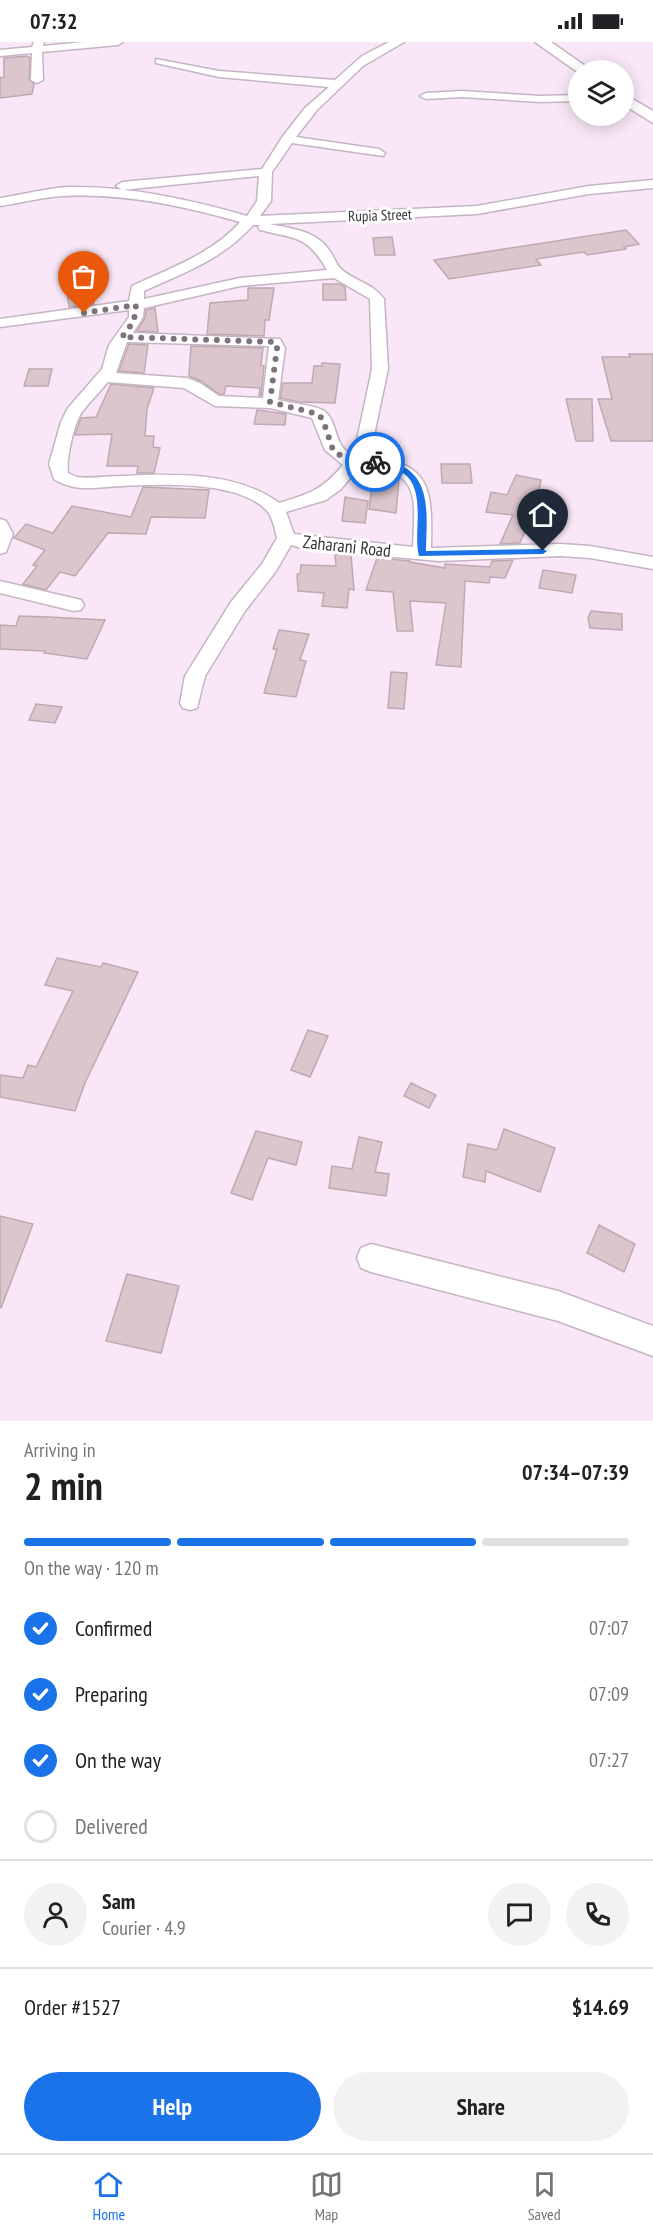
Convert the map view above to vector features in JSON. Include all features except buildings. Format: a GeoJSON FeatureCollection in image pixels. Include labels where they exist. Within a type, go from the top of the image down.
{"type":"FeatureCollection","features":[{"type":"Feature","properties":{"kind":"main road"},"geometry":{"type":"LineString","coordinates":[[542,42],[569,60]]}},
{"type":"Feature","properties":{"kind":"main road"},"geometry":{"type":"LineString","coordinates":[[634,105],[653,118]]}},
{"type":"Feature","properties":{"kind":"street"},"geometry":{"type":"LineString","coordinates":[[0,52],[38,45],[118,42]]}},
{"type":"Feature","properties":{"kind":"street"},"geometry":{"type":"LineString","coordinates":[[249,221],[312,240],[336,273],[369,290],[377,299],[380,369],[364,440],[355,461],[335,485],[320,496],[276,510],[258,497],[211,483],[140,480],[74,483],[65,480],[58,469],[69,422],[81,402],[106,377],[122,337],[134,321],[136,298],[142,285],[218,251],[249,221],[264,201],[266,172],[287,139],[311,109],[371,53],[399,42]]}},
{"type":"Feature","properties":{"kind":"street"},"geometry":{"type":"LineString","coordinates":[[37,80],[38,45]]}},
{"type":"Feature","properties":{"kind":"street"},"geometry":{"type":"LineString","coordinates":[[160,61],[219,74],[339,84]]}},
{"type":"Feature","properties":{"kind":"street"},"geometry":{"type":"LineString","coordinates":[[426,96],[462,94],[540,99],[568,98]]}},
{"type":"Feature","properties":{"kind":"street"},"geometry":{"type":"LineString","coordinates":[[287,139],[379,153]]}},
{"type":"Feature","properties":{"kind":"street"},"geometry":{"type":"LineString","coordinates":[[0,202],[57,192],[266,172]]}},
{"type":"Feature","properties":{"kind":"street","name":"Rupia Street"},"geometry":{"type":"LineString","coordinates":[[57,192],[109,193],[199,206],[249,221],[477,210],[590,190],[653,184]]}},
{"type":"Feature","properties":{"kind":"street"},"geometry":{"type":"LineString","coordinates":[[0,323],[103,310],[136,298],[233,283],[336,273]]}},
{"type":"Feature","properties":{"kind":"street"},"geometry":{"type":"LineString","coordinates":[[122,337],[275,342],[277,348],[270,402]]}},
{"type":"Feature","properties":{"kind":"street"},"geometry":{"type":"LineString","coordinates":[[106,377],[187,383],[215,401],[270,402],[318,414],[323,420],[333,450],[355,461],[397,466],[414,480],[422,501],[422,554]]}},
{"type":"Feature","properties":{"kind":"street","name":"Zaharani Road"},"geometry":{"type":"LineString","coordinates":[[276,510],[286,538],[305,543],[422,554],[560,550],[590,552],[653,563]]}},
{"type":"Feature","properties":{"kind":"street"},"geometry":{"type":"LineString","coordinates":[[0,525],[4,534],[0,548]]}},
{"type":"Feature","properties":{"kind":"street"},"geometry":{"type":"LineString","coordinates":[[190,703],[195,676],[286,538]]}},
{"type":"Feature","properties":{"kind":"street"},"geometry":{"type":"LineString","coordinates":[[0,587],[74,605]]}},
{"type":"Feature","properties":{"kind":"street"},"geometry":{"type":"LineString","coordinates":[[371,1258],[558,1306],[653,1341]]}},
{"type":"Feature","properties":{"kind":"way so far"},"geometry":{"type":"LineString","coordinates":[[84,313],[136,305],[136,317],[122,337],[275,342],[277,348],[270,402],[318,414],[323,420],[335,452],[352,464],[357,459],[375,462]]}},
{"type":"Feature","properties":{"kind":"route"},"geometry":{"type":"LineString","coordinates":[[375,462],[397,466],[404,470],[419,488],[422,501],[422,554],[543,551]]}}]}
